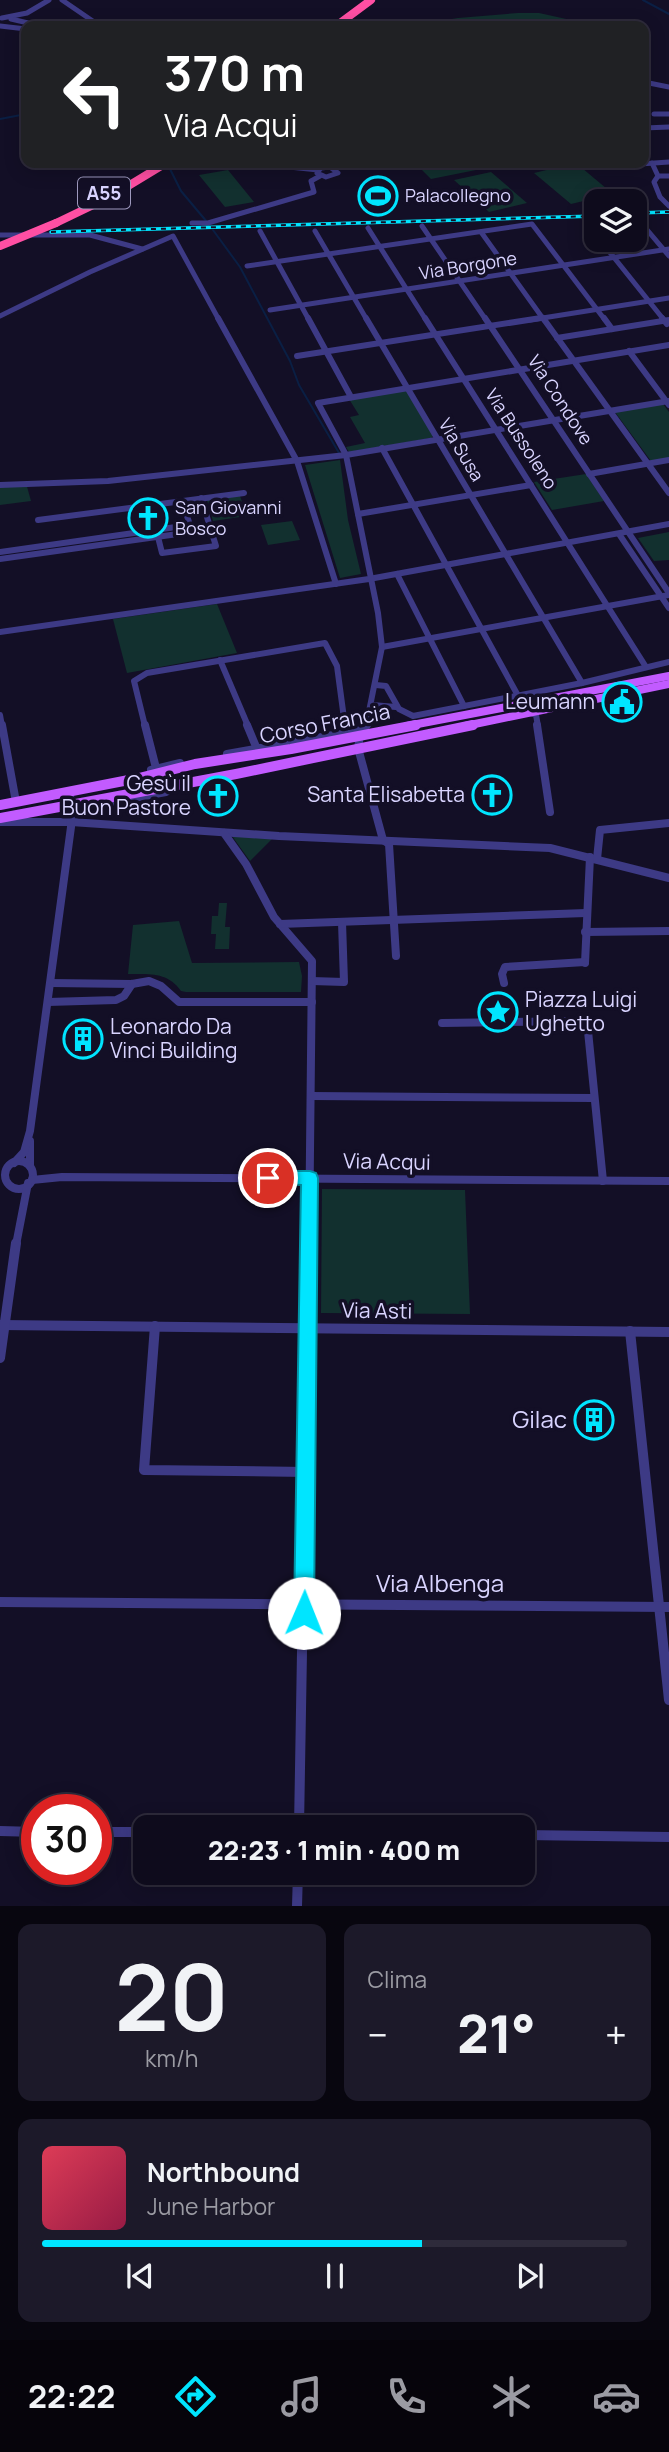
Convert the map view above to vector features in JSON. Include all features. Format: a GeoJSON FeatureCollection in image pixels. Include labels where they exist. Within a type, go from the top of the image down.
{"type":"FeatureCollection","features":[{"type":"Feature","properties":{"kind":"highway"},"geometry":{"type":"LineString","coordinates":[[352,21],[371,0]]}},
{"type":"Feature","properties":{"kind":"highway"},"geometry":{"type":"LineString","coordinates":[[346,21],[382,0]]}},
{"type":"Feature","properties":{"kind":"highway","name":"A55"},"geometry":{"type":"LineString","coordinates":[[0,246],[54,220],[146,168]]}},
{"type":"Feature","properties":{"kind":"highway","name":"A55"},"geometry":{"type":"LineString","coordinates":[[0,237],[54,220],[110,197],[158,168]]}},
{"type":"Feature","properties":{"kind":"main road","name":"Corso Francia"},"geometry":{"type":"LineString","coordinates":[[0,820],[19,818],[90,800],[236,774],[662,683],[669,676]]}},
{"type":"Feature","properties":{"kind":"main road","name":"Corso Francia"},"geometry":{"type":"LineString","coordinates":[[0,806],[139,778],[159,771],[360,735],[521,699],[662,683]]}},
{"type":"Feature","properties":{"kind":"street"},"geometry":{"type":"LineString","coordinates":[[2,18],[27,13],[49,0]]}},
{"type":"Feature","properties":{"kind":"street"},"geometry":{"type":"LineString","coordinates":[[62,0],[93,21]]}},
{"type":"Feature","properties":{"kind":"street"},"geometry":{"type":"LineString","coordinates":[[2,18],[21,22]]}},
{"type":"Feature","properties":{"kind":"street"},"geometry":{"type":"LineString","coordinates":[[0,26],[21,28]]}},
{"type":"Feature","properties":{"kind":"street"},"geometry":{"type":"LineString","coordinates":[[649,83],[669,87]]}},
{"type":"Feature","properties":{"kind":"street"},"geometry":{"type":"LineString","coordinates":[[654,114],[669,114]]}},
{"type":"Feature","properties":{"kind":"street"},"geometry":{"type":"LineString","coordinates":[[649,128],[669,127]]}},
{"type":"Feature","properties":{"kind":"street"},"geometry":{"type":"LineString","coordinates":[[649,163],[669,162]]}},
{"type":"Feature","properties":{"kind":"street"},"geometry":{"type":"LineString","coordinates":[[652,163],[658,176]]}},
{"type":"Feature","properties":{"kind":"street"},"geometry":{"type":"LineString","coordinates":[[292,168],[331,177],[342,168]]}},
{"type":"Feature","properties":{"kind":"street"},"geometry":{"type":"LineString","coordinates":[[192,223],[208,223],[314,192],[311,181],[324,168]]}},
{"type":"Feature","properties":{"kind":"street"},"geometry":{"type":"LineString","coordinates":[[328,168],[338,171]]}},
{"type":"Feature","properties":{"kind":"street"},"geometry":{"type":"LineString","coordinates":[[658,176],[669,176]]}},
{"type":"Feature","properties":{"kind":"street"},"geometry":{"type":"LineString","coordinates":[[658,176],[654,182],[660,197],[669,206]]}},
{"type":"Feature","properties":{"kind":"street"},"geometry":{"type":"LineString","coordinates":[[247,266],[532,225],[612,329]]}},
{"type":"Feature","properties":{"kind":"street","name":"Via Condove"},"geometry":{"type":"LineString","coordinates":[[422,226],[628,532],[666,595],[669,608]]}},
{"type":"Feature","properties":{"kind":"street","name":"Via Bussoleno"},"geometry":{"type":"LineString","coordinates":[[369,228],[646,667]]}},
{"type":"Feature","properties":{"kind":"street"},"geometry":{"type":"LineString","coordinates":[[647,229],[668,252]]}},
{"type":"Feature","properties":{"kind":"street"},"geometry":{"type":"LineString","coordinates":[[260,231],[351,397]]}},
{"type":"Feature","properties":{"kind":"street","name":"Via Susa"},"geometry":{"type":"LineString","coordinates":[[315,231],[582,683]]}},
{"type":"Feature","properties":{"kind":"street"},"geometry":{"type":"LineString","coordinates":[[481,232],[669,493]]}},
{"type":"Feature","properties":{"kind":"street"},"geometry":{"type":"LineString","coordinates":[[0,237],[90,235],[142,249]]}},
{"type":"Feature","properties":{"kind":"street"},"geometry":{"type":"LineString","coordinates":[[0,316],[173,236],[297,460],[337,584]]}},
{"type":"Feature","properties":{"kind":"street"},"geometry":{"type":"LineString","coordinates":[[610,252],[668,322]]}},
{"type":"Feature","properties":{"kind":"street","name":"Via Borgone"},"geometry":{"type":"LineString","coordinates":[[270,310],[564,265],[668,252]]}},
{"type":"Feature","properties":{"kind":"street"},"geometry":{"type":"LineString","coordinates":[[298,356],[669,298]]}},
{"type":"Feature","properties":{"kind":"street"},"geometry":{"type":"LineString","coordinates":[[557,338],[668,322]]}},
{"type":"Feature","properties":{"kind":"street"},"geometry":{"type":"LineString","coordinates":[[396,956],[389,844],[383,840],[358,748],[360,735],[372,705],[382,647],[378,613],[369,579],[346,454],[318,402],[669,345]]}},
{"type":"Feature","properties":{"kind":"street"},"geometry":{"type":"LineString","coordinates":[[0,485],[108,481],[346,454],[668,402],[629,351]]}},
{"type":"Feature","properties":{"kind":"street"},"geometry":{"type":"LineString","coordinates":[[382,448],[527,712],[536,715],[550,812]]}},
{"type":"Feature","properties":{"kind":"street"},"geometry":{"type":"LineString","coordinates":[[589,474],[669,460]]}},
{"type":"Feature","properties":{"kind":"street"},"geometry":{"type":"LineString","coordinates":[[358,514],[531,485]]}},
{"type":"Feature","properties":{"kind":"street"},"geometry":{"type":"LineString","coordinates":[[38,520],[244,493]]}},
{"type":"Feature","properties":{"kind":"street"},"geometry":{"type":"LineString","coordinates":[[158,537],[162,553],[216,546],[201,498]]}},
{"type":"Feature","properties":{"kind":"street"},"geometry":{"type":"LineString","coordinates":[[37,550],[192,532],[182,501]]}},
{"type":"Feature","properties":{"kind":"street"},"geometry":{"type":"LineString","coordinates":[[0,559],[10,554],[190,525]]}},
{"type":"Feature","properties":{"kind":"street"},"geometry":{"type":"LineString","coordinates":[[0,632],[369,579],[646,529],[657,532],[669,527]]}},
{"type":"Feature","properties":{"kind":"street","name":"Via Condove"},"geometry":{"type":"LineString","coordinates":[[619,534],[666,595]]}},
{"type":"Feature","properties":{"kind":"street"},"geometry":{"type":"LineString","coordinates":[[0,552],[10,554]]}},
{"type":"Feature","properties":{"kind":"street"},"geometry":{"type":"LineString","coordinates":[[397,574],[464,706]]}},
{"type":"Feature","properties":{"kind":"street"},"geometry":{"type":"LineString","coordinates":[[382,647],[666,595]]}},
{"type":"Feature","properties":{"kind":"street","name":"Corso Francia"},"geometry":{"type":"LineString","coordinates":[[156,768],[134,681],[147,673],[325,643],[341,676],[341,718],[347,732]]}},
{"type":"Feature","properties":{"kind":"street","name":"Corso Francia"},"geometry":{"type":"LineString","coordinates":[[220,660],[257,749]]}},
{"type":"Feature","properties":{"kind":"street","name":"Corso Francia"},"geometry":{"type":"LineString","coordinates":[[396,707],[413,716],[521,699],[669,662]]}},
{"type":"Feature","properties":{"kind":"street"},"geometry":{"type":"LineString","coordinates":[[376,685],[384,682],[396,707]]}},
{"type":"Feature","properties":{"kind":"street"},"geometry":{"type":"LineString","coordinates":[[372,705],[396,707]]}},
{"type":"Feature","properties":{"kind":"street"},"geometry":{"type":"LineString","coordinates":[[0,715],[16,801]]}},
{"type":"Feature","properties":{"kind":"street","name":"Corso Francia"},"geometry":{"type":"LineString","coordinates":[[16,801],[156,768],[347,732],[366,725]]}},
{"type":"Feature","properties":{"kind":"street"},"geometry":{"type":"LineString","coordinates":[[20,1216],[17,1193],[6,1184],[3,1176],[7,1167],[24,1152],[30,1131],[71,822],[73,804],[70,792]]}},
{"type":"Feature","properties":{"kind":"street"},"geometry":{"type":"LineString","coordinates":[[19,818],[224,833],[550,848],[669,878]]}},
{"type":"Feature","properties":{"kind":"street"},"geometry":{"type":"LineString","coordinates":[[504,983],[502,974],[505,967],[585,963],[586,913],[597,832],[669,823]]}},
{"type":"Feature","properties":{"kind":"street"},"geometry":{"type":"LineString","coordinates":[[224,833],[246,864],[268,906],[312,961],[307,1472],[299,1815]]}},
{"type":"Feature","properties":{"kind":"street"},"geometry":{"type":"LineString","coordinates":[[280,923],[586,913]]}},
{"type":"Feature","properties":{"kind":"street"},"geometry":{"type":"LineString","coordinates":[[312,982],[344,982],[342,922]]}},
{"type":"Feature","properties":{"kind":"street"},"geometry":{"type":"LineString","coordinates":[[585,932],[669,931]]}},
{"type":"Feature","properties":{"kind":"street"},"geometry":{"type":"LineString","coordinates":[[51,983],[132,984],[143,981],[156,983],[179,1002],[312,1002]]}},
{"type":"Feature","properties":{"kind":"street"},"geometry":{"type":"LineString","coordinates":[[48,1002],[116,1000],[124,996],[132,984]]}},
{"type":"Feature","properties":{"kind":"street"},"geometry":{"type":"LineString","coordinates":[[442,1023],[586,1021],[603,1181]]}},
{"type":"Feature","properties":{"kind":"street"},"geometry":{"type":"LineString","coordinates":[[311,1096],[593,1098]]}},
{"type":"Feature","properties":{"kind":"street"},"geometry":{"type":"LineString","coordinates":[[0,1358],[2,1325],[20,1216],[31,1175],[30,1131]]}},
{"type":"Feature","properties":{"kind":"street"},"geometry":{"type":"LineString","coordinates":[[7,1167],[23,1162],[31,1175]]}},
{"type":"Feature","properties":{"kind":"street"},"geometry":{"type":"LineString","coordinates":[[6,1184],[31,1175]]}},
{"type":"Feature","properties":{"kind":"street","name":"Via Acqui"},"geometry":{"type":"LineString","coordinates":[[31,1175],[669,1181]]}},
{"type":"Feature","properties":{"kind":"street","name":"Via Asti"},"geometry":{"type":"LineString","coordinates":[[2,1325],[669,1332]]}},
{"type":"Feature","properties":{"kind":"street"},"geometry":{"type":"LineString","coordinates":[[155,1326],[144,1470],[307,1472]]}},
{"type":"Feature","properties":{"kind":"street"},"geometry":{"type":"LineString","coordinates":[[630,1331],[664,1606],[669,1700]]}},
{"type":"Feature","properties":{"kind":"street","name":"Via Albenga"},"geometry":{"type":"LineString","coordinates":[[0,1602],[664,1606]]}},
{"type":"Feature","properties":{"kind":"street"},"geometry":{"type":"LineString","coordinates":[[0,1831],[21,1832]]}},
{"type":"Feature","properties":{"kind":"street"},"geometry":{"type":"LineString","coordinates":[[112,1832],[133,1832]]}},
{"type":"Feature","properties":{"kind":"street"},"geometry":{"type":"LineString","coordinates":[[535,1835],[669,1837]]}},
{"type":"Feature","properties":{"kind":"street"},"geometry":{"type":"LineString","coordinates":[[297,1906],[298,1885]]}},
{"type":"Feature","properties":{"kind":"green space"},"geometry":{"type":"Polygon","coordinates":[[[539,13],[575,21],[440,21],[539,13]]]}},
{"type":"Feature","properties":{"kind":"green space"},"geometry":{"type":"Polygon","coordinates":[[[420,168],[486,168],[431,179],[420,168]]]}},
{"type":"Feature","properties":{"kind":"green space"},"geometry":{"type":"Polygon","coordinates":[[[555,168],[582,168],[607,189],[584,189],[584,201],[571,204],[534,173],[555,168]]]}},
{"type":"Feature","properties":{"kind":"green space"},"geometry":{"type":"Polygon","coordinates":[[[228,170],[254,202],[225,207],[199,175],[228,170]]]}},
{"type":"Feature","properties":{"kind":"green space"},"geometry":{"type":"Polygon","coordinates":[[[491,172],[527,203],[489,212],[454,180],[491,172]]]}},
{"type":"Feature","properties":{"kind":"green space"},"geometry":{"type":"Polygon","coordinates":[[[406,389],[433,436],[349,452],[346,447],[365,443],[350,417],[359,415],[349,399],[406,389]]]}},
{"type":"Feature","properties":{"kind":"green space"},"geometry":{"type":"Polygon","coordinates":[[[663,404],[669,412],[669,458],[651,461],[615,412],[663,404]]]}},
{"type":"Feature","properties":{"kind":"green space"},"geometry":{"type":"Polygon","coordinates":[[[340,460],[348,520],[361,574],[340,578],[305,465],[340,460]]]}},
{"type":"Feature","properties":{"kind":"green space"},"geometry":{"type":"Polygon","coordinates":[[[586,474],[604,501],[552,510],[534,482],[586,474]]]}},
{"type":"Feature","properties":{"kind":"green space"},"geometry":{"type":"Polygon","coordinates":[[[26,483],[31,501],[0,505],[0,486],[26,483]]]}},
{"type":"Feature","properties":{"kind":"green space"},"geometry":{"type":"Polygon","coordinates":[[[240,496],[247,516],[213,521],[207,500],[240,496]]]}},
{"type":"Feature","properties":{"kind":"green space"},"geometry":{"type":"Polygon","coordinates":[[[292,521],[300,540],[268,545],[261,525],[292,521]]]}},
{"type":"Feature","properties":{"kind":"green space"},"geometry":{"type":"Polygon","coordinates":[[[669,532],[669,560],[654,561],[638,538],[669,532]]]}},
{"type":"Feature","properties":{"kind":"green space"},"geometry":{"type":"Polygon","coordinates":[[[217,604],[237,653],[127,673],[113,619],[217,604]]]}},
{"type":"Feature","properties":{"kind":"green space"},"geometry":{"type":"Polygon","coordinates":[[[232,836],[273,838],[250,861],[232,836]]]}},
{"type":"Feature","properties":{"kind":"green space"},"geometry":{"type":"Polygon","coordinates":[[[219,903],[227,903],[225,927],[230,927],[229,949],[215,949],[216,934],[211,934],[212,916],[218,916],[219,903]]]}},
{"type":"Feature","properties":{"kind":"green space"},"geometry":{"type":"Polygon","coordinates":[[[179,921],[192,963],[299,962],[301,992],[186,992],[164,977],[128,974],[133,925],[179,921]]]}},
{"type":"Feature","properties":{"kind":"green space"},"geometry":{"type":"Polygon","coordinates":[[[322,1189],[465,1190],[470,1314],[321,1313],[322,1189]]]}},
{"type":"Feature","properties":{"kind":"waterway"},"geometry":{"type":"LineString","coordinates":[[643,0],[669,14]]}},
{"type":"Feature","properties":{"kind":"waterway"},"geometry":{"type":"LineString","coordinates":[[0,119],[21,115]]}},
{"type":"Feature","properties":{"kind":"waterway"},"geometry":{"type":"LineString","coordinates":[[170,168],[181,191],[207,222]]}},
{"type":"Feature","properties":{"kind":"waterway"},"geometry":{"type":"LineString","coordinates":[[213,230],[240,267],[290,361],[299,385],[339,453]]}},
{"type":"Feature","properties":{"kind":"railway"},"geometry":{"type":"LineString","coordinates":[[647,213],[669,212]]}},
{"type":"Feature","properties":{"kind":"railway"},"geometry":{"type":"LineString","coordinates":[[51,232],[584,216]]}},
{"type":"Feature","properties":{"kind":"place","name":"Palacollegno"},"geometry":{"type":"Point","coordinates":[378,196]}},
{"type":"Feature","properties":{"kind":"place","name":"San Giovanni Bosco"},"geometry":{"type":"Point","coordinates":[148,518]}},
{"type":"Feature","properties":{"kind":"place","name":"Leumann"},"geometry":{"type":"Point","coordinates":[622,702]}},
{"type":"Feature","properties":{"kind":"place","name":"Santa Elisabetta"},"geometry":{"type":"Point","coordinates":[492,795]}},
{"type":"Feature","properties":{"kind":"place","name":"Gesù il Buon Pastore"},"geometry":{"type":"Point","coordinates":[218,796]}},
{"type":"Feature","properties":{"kind":"place","name":"Piazza Luigi Ughetto"},"geometry":{"type":"Point","coordinates":[498,1012]}},
{"type":"Feature","properties":{"kind":"place","name":"Leonardo Da Vinci Building"},"geometry":{"type":"Point","coordinates":[83,1039]}},
{"type":"Feature","properties":{"kind":"place","name":"Gilac"},"geometry":{"type":"Point","coordinates":[594,1420]}},
{"type":"Feature","properties":{"kind":"route"},"geometry":{"type":"LineString","coordinates":[[268,1178],[310,1178],[304,1613]]}}]}
